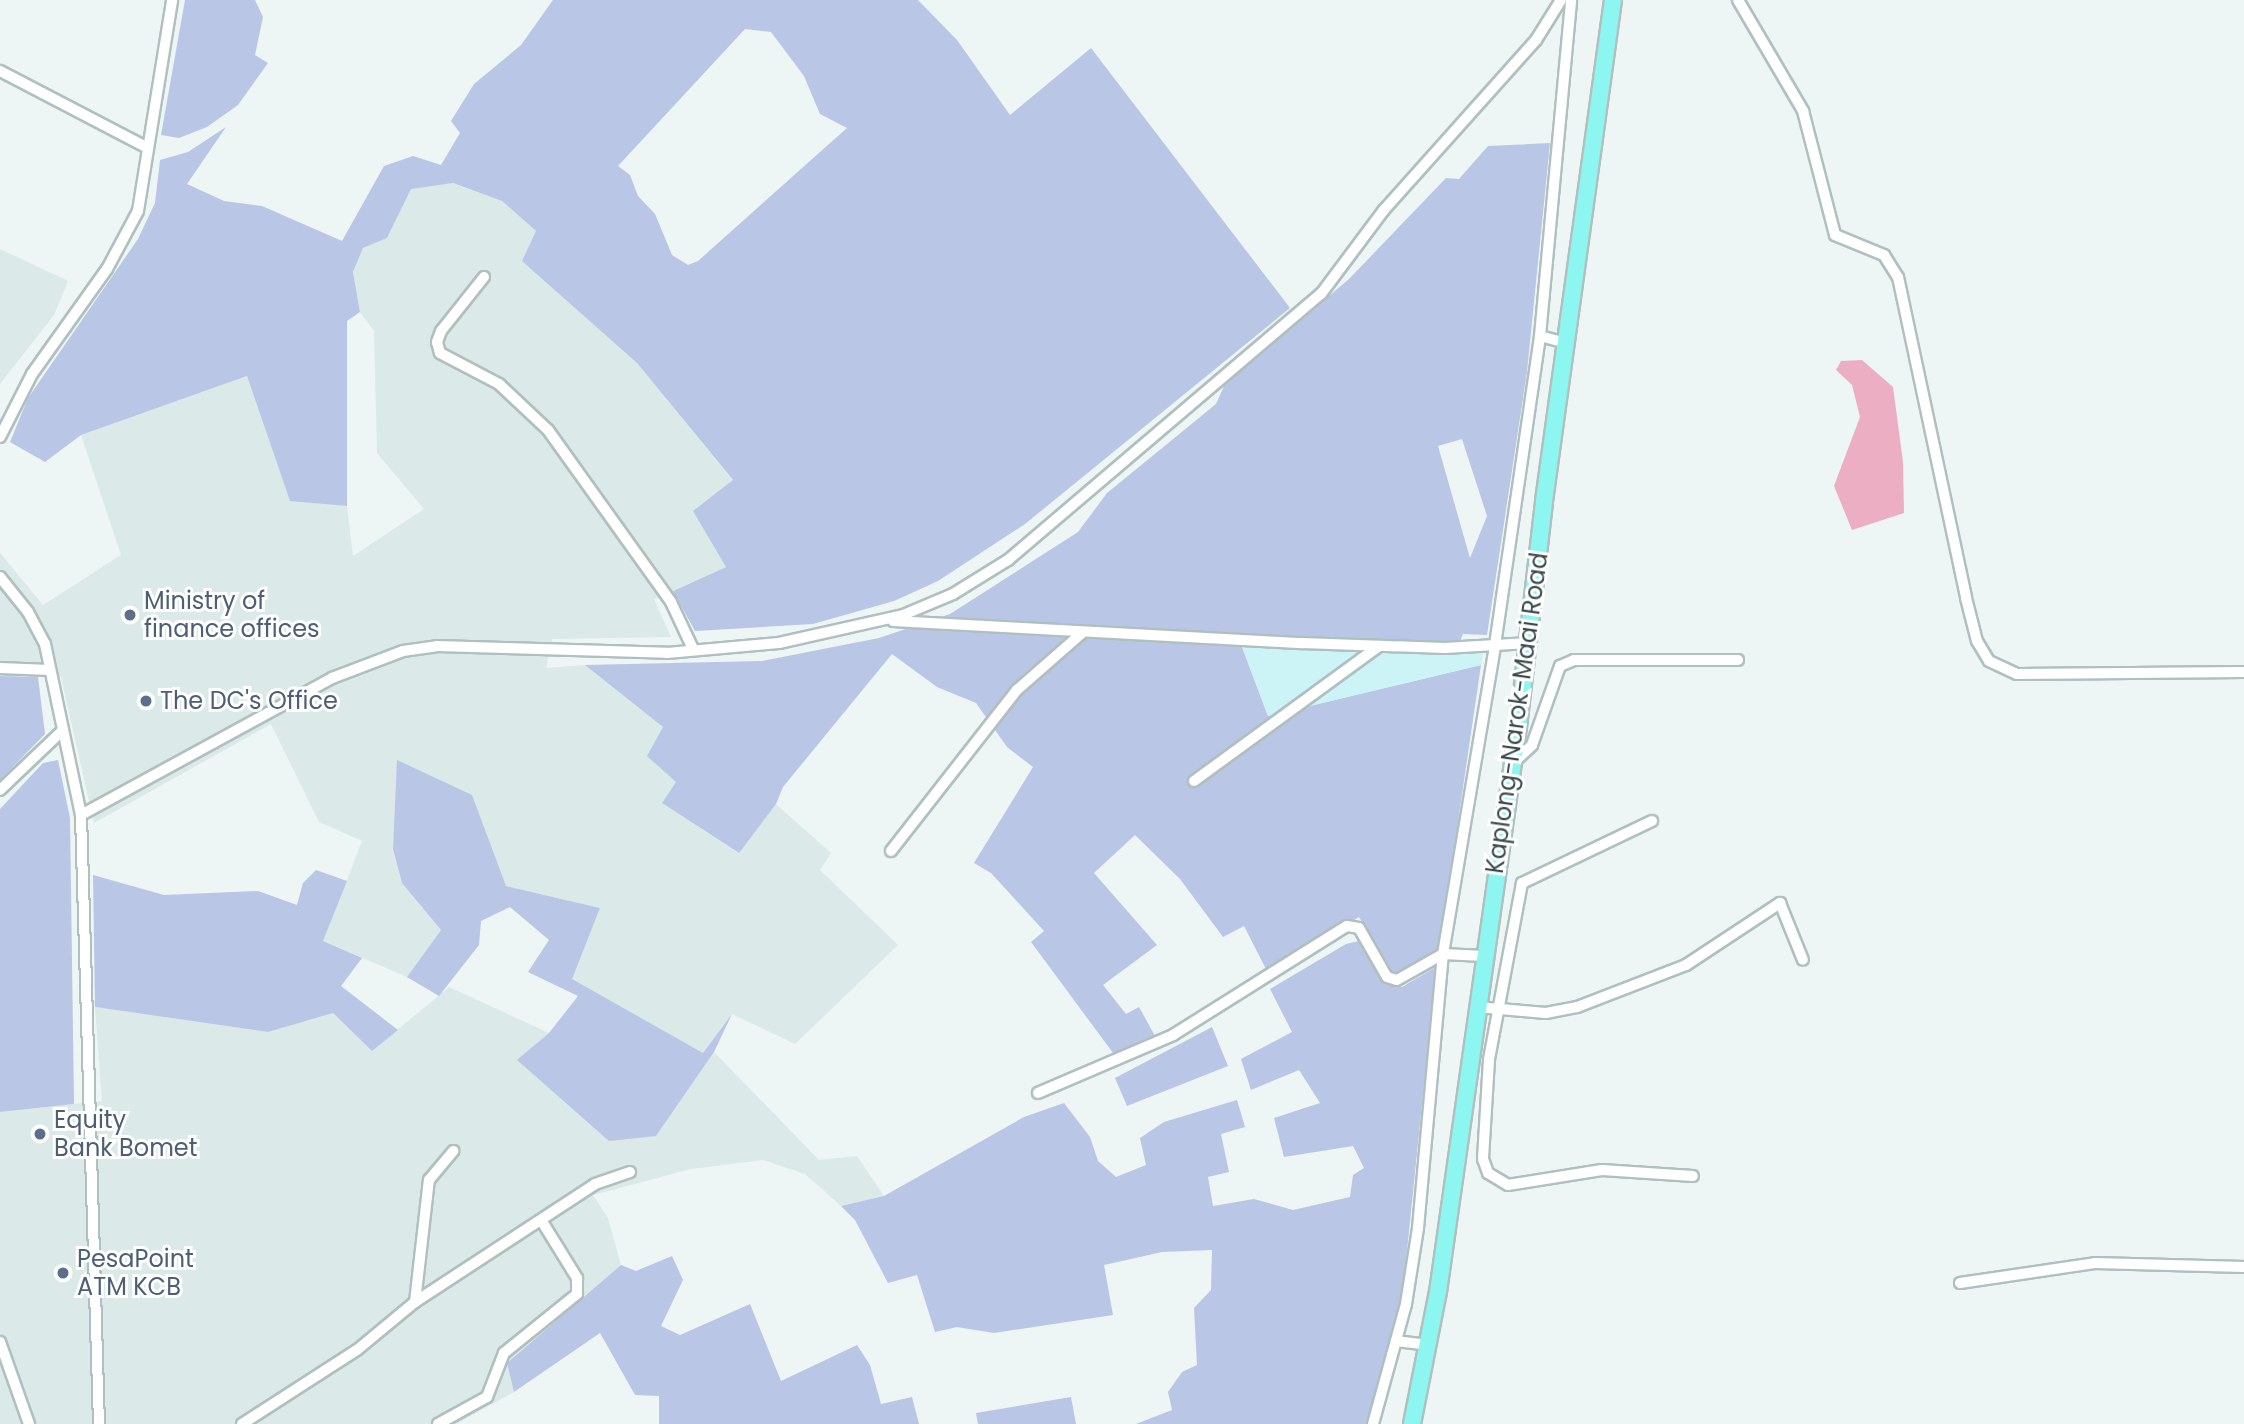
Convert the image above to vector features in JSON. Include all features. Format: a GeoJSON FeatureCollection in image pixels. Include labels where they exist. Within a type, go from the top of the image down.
{"type":"FeatureCollection","features":[{"type":"Feature","properties":{"kind":"highway","name":"Kaplong-Narok-Maai Road"},"geometry":{"type":"LineString","coordinates":[[1412,1424],[1430,1345],[1513,763],[1613,0]]}},
{"type":"Feature","properties":{"kind":"street"},"geometry":{"type":"LineString","coordinates":[[0,437],[32,374],[125,239],[138,211],[146,147],[172,0]]}},
{"type":"Feature","properties":{"kind":"street"},"geometry":{"type":"LineString","coordinates":[[81,815],[332,678],[403,651],[437,646],[566,652],[693,649],[779,643],[886,620],[953,594],[1008,560],[1321,294],[1382,211],[1529,49],[1561,0]]}},
{"type":"Feature","properties":{"kind":"street"},"geometry":{"type":"LineString","coordinates":[[1373,1424],[1396,1341],[1418,1228],[1443,954],[1495,645],[1539,336],[1572,0]]}},
{"type":"Feature","properties":{"kind":"street"},"geometry":{"type":"LineString","coordinates":[[1738,0],[1803,111],[1835,235],[1884,255],[1898,277],[1966,598],[1978,641],[1989,661],[2017,674],[2244,672]]}},
{"type":"Feature","properties":{"kind":"street"},"geometry":{"type":"LineString","coordinates":[[0,71],[146,147]]}},
{"type":"Feature","properties":{"kind":"street"},"geometry":{"type":"LineString","coordinates":[[484,277],[442,331],[437,342],[440,353],[499,384],[548,430],[671,602],[693,649]]}},
{"type":"Feature","properties":{"kind":"street"},"geometry":{"type":"LineString","coordinates":[[1539,336],[1567,343]]}},
{"type":"Feature","properties":{"kind":"street"},"geometry":{"type":"LineString","coordinates":[[0,577],[37,626],[50,670],[81,815],[99,1424]]}},
{"type":"Feature","properties":{"kind":"street"},"geometry":{"type":"LineString","coordinates":[[886,620],[1082,633],[1379,646],[1529,643]]}},
{"type":"Feature","properties":{"kind":"street"},"geometry":{"type":"LineString","coordinates":[[891,851],[1017,690],[1082,633]]}},
{"type":"Feature","properties":{"kind":"street"},"geometry":{"type":"LineString","coordinates":[[1194,781],[1379,646]]}},
{"type":"Feature","properties":{"kind":"street"},"geometry":{"type":"LineString","coordinates":[[1513,763],[1532,745],[1560,666],[1574,660],[1738,660]]}},
{"type":"Feature","properties":{"kind":"street"},"geometry":{"type":"LineString","coordinates":[[0,668],[50,670]]}},
{"type":"Feature","properties":{"kind":"street"},"geometry":{"type":"LineString","coordinates":[[0,790],[63,730]]}},
{"type":"Feature","properties":{"kind":"street"},"geometry":{"type":"LineString","coordinates":[[1652,821],[1522,883],[1499,1008],[1483,1129],[1488,1173],[1508,1185],[1602,1170],[1693,1176]]}},
{"type":"Feature","properties":{"kind":"street"},"geometry":{"type":"LineString","coordinates":[[1477,1007],[1546,1013],[1665,976],[1777,903],[1784,905],[1803,960]]}},
{"type":"Feature","properties":{"kind":"street"},"geometry":{"type":"LineString","coordinates":[[1038,1093],[1173,1035],[1348,926],[1359,928],[1387,977],[1397,980],[1443,954],[1484,956]]}},
{"type":"Feature","properties":{"kind":"street"},"geometry":{"type":"LineString","coordinates":[[415,1302],[429,1180],[453,1151]]}},
{"type":"Feature","properties":{"kind":"street"},"geometry":{"type":"LineString","coordinates":[[242,1424],[357,1350],[415,1302],[595,1184],[630,1172]]}},
{"type":"Feature","properties":{"kind":"street"},"geometry":{"type":"LineString","coordinates":[[438,1424],[487,1397],[504,1353],[577,1294],[577,1278],[541,1220]]}},
{"type":"Feature","properties":{"kind":"street"},"geometry":{"type":"LineString","coordinates":[[1961,1283],[2095,1263],[2244,1268]]}},
{"type":"Feature","properties":{"kind":"street"},"geometry":{"type":"LineString","coordinates":[[1396,1341],[1430,1345]]}},
{"type":"Feature","properties":{"kind":"street"},"geometry":{"type":"LineString","coordinates":[[0,1342],[29,1424]]}},
{"type":"Feature","properties":{"kind":"shaded area"},"geometry":{"type":"Polygon","coordinates":[[[185,0],[255,0],[263,17],[255,55],[268,63],[238,105],[207,127],[179,138],[161,135],[185,0]]]}},
{"type":"Feature","properties":{"kind":"shaded area"},"geometry":{"type":"Polygon","coordinates":[[[553,0],[918,0],[957,40],[1010,115],[1091,48],[1290,308],[1025,524],[938,581],[894,601],[813,624],[695,631],[673,591],[726,567],[693,511],[733,480],[637,363],[522,261],[536,231],[502,201],[453,183],[411,189],[387,238],[363,248],[353,272],[360,312],[347,321],[347,506],[290,501],[247,376],[81,435],[45,462],[10,442],[28,398],[138,239],[155,203],[160,160],[188,152],[226,127],[187,184],[224,201],[262,206],[342,241],[384,166],[413,156],[441,165],[460,133],[451,121],[474,84],[521,45],[553,0]],[[745,29],[618,166],[630,175],[638,196],[655,214],[672,255],[688,265],[698,261],[847,128],[820,114],[804,76],[771,32],[745,29]]]}},
{"type":"Feature","properties":{"kind":"shaded area"},"geometry":{"type":"Polygon","coordinates":[[[1550,143],[1527,372],[1487,635],[1463,634],[1456,652],[1242,647],[1268,716],[1481,665],[1439,951],[1399,974],[1392,972],[1359,917],[1268,973],[1244,926],[1223,937],[1180,879],[1135,835],[1094,873],[1157,945],[1103,985],[1126,1014],[1139,1007],[1155,1036],[1116,1057],[1031,942],[1044,931],[991,873],[974,863],[1033,767],[1007,747],[976,703],[937,687],[892,654],[783,787],[776,804],[739,853],[662,803],[676,782],[647,756],[663,727],[585,665],[762,661],[879,638],[950,614],[1078,532],[1107,493],[1216,404],[1225,384],[1349,279],[1446,178],[1459,179],[1488,146],[1550,143]],[[1462,439],[1438,446],[1470,558],[1487,516],[1462,439]]]}},
{"type":"Feature","properties":{"kind":"shaded area"},"geometry":{"type":"Polygon","coordinates":[[[452,183],[502,201],[536,231],[523,261],[637,363],[733,481],[726,567],[654,599],[671,637],[552,639],[546,668],[585,665],[663,727],[676,782],[662,803],[738,853],[776,804],[831,853],[820,870],[898,945],[795,1044],[732,1014],[703,1053],[571,979],[600,908],[506,886],[398,761],[393,849],[402,883],[441,930],[407,977],[323,941],[362,841],[319,822],[271,724],[94,823],[61,677],[0,676],[0,553],[43,605],[121,555],[81,435],[247,376],[290,500],[347,506],[353,556],[424,509],[377,453],[374,331],[360,312],[353,272],[363,248],[387,238],[411,188],[452,183]]]}},
{"type":"Feature","properties":{"kind":"shaded area"},"geometry":{"type":"Polygon","coordinates":[[[0,249],[68,281],[54,315],[0,384],[0,249]]]}},
{"type":"Feature","properties":{"kind":"shaded area"},"geometry":{"type":"Polygon","coordinates":[[[1862,360],[1893,387],[1903,462],[1904,513],[1852,530],[1834,486],[1860,417],[1852,385],[1836,370],[1841,361],[1862,360]]]}},
{"type":"Feature","properties":{"kind":"shaded area"},"geometry":{"type":"Polygon","coordinates":[[[0,676],[38,677],[45,734],[0,780],[0,676]]]}},
{"type":"Feature","properties":{"kind":"shaded area"},"geometry":{"type":"Polygon","coordinates":[[[58,760],[70,818],[74,1104],[0,1112],[0,809],[43,763],[58,760]]]}},
{"type":"Feature","properties":{"kind":"shaded area"},"geometry":{"type":"Polygon","coordinates":[[[397,760],[472,795],[506,886],[600,908],[572,979],[703,1053],[732,1014],[714,1052],[656,1136],[609,1141],[517,1060],[549,1033],[578,996],[528,972],[549,940],[510,907],[481,921],[479,945],[439,996],[407,977],[441,930],[402,883],[393,849],[397,760]]]}},
{"type":"Feature","properties":{"kind":"shaded area"},"geometry":{"type":"Polygon","coordinates":[[[316,870],[347,881],[323,941],[362,958],[341,986],[398,1030],[372,1051],[333,1013],[268,1032],[95,1007],[93,875],[164,895],[258,891],[297,905],[303,883],[316,870]]]}},
{"type":"Feature","properties":{"kind":"shaded area"},"geometry":{"type":"Polygon","coordinates":[[[1359,941],[1389,984],[1402,987],[1436,967],[1402,1300],[1371,1424],[1136,1424],[1172,1410],[1168,1392],[1182,1372],[1197,1365],[1194,1308],[1211,1290],[1212,1250],[1162,1252],[1104,1265],[1113,1315],[994,1333],[957,1327],[935,1332],[917,1275],[888,1283],[855,1220],[841,1206],[884,1196],[1024,1117],[1064,1103],[1090,1137],[1098,1161],[1116,1177],[1146,1165],[1140,1138],[1164,1122],[1237,1100],[1245,1127],[1221,1134],[1229,1172],[1208,1177],[1213,1206],[1254,1199],[1293,1210],[1350,1197],[1353,1175],[1364,1168],[1353,1146],[1284,1157],[1274,1118],[1320,1103],[1299,1070],[1251,1090],[1241,1059],[1292,1032],[1270,989],[1346,944],[1359,941]]]}},
{"type":"Feature","properties":{"kind":"shaded area"},"geometry":{"type":"Polygon","coordinates":[[[449,987],[549,1033],[518,1060],[656,1136],[714,1052],[819,1160],[857,1156],[884,1196],[841,1206],[805,1174],[763,1160],[691,1169],[593,1195],[608,1218],[621,1265],[507,1363],[514,1392],[456,1424],[0,1424],[0,1112],[102,1101],[95,1007],[268,1032],[333,1013],[372,1051],[449,987]]]}},
{"type":"Feature","properties":{"kind":"shaded area"},"geometry":{"type":"Polygon","coordinates":[[[1212,1027],[1228,1066],[1127,1106],[1115,1078],[1212,1027]]]}},
{"type":"Feature","properties":{"kind":"shaded area"},"geometry":{"type":"Polygon","coordinates":[[[672,1256],[683,1280],[661,1326],[680,1335],[750,1304],[781,1381],[857,1345],[870,1365],[881,1404],[912,1397],[919,1424],[659,1424],[659,1396],[635,1395],[600,1333],[514,1392],[507,1363],[621,1265],[636,1271],[672,1256]]]}},
{"type":"Feature","properties":{"kind":"shaded area"},"geometry":{"type":"Polygon","coordinates":[[[1071,1397],[1076,1424],[978,1424],[976,1413],[1071,1397]]]}},
{"type":"Feature","properties":{"kind":"sand"},"geometry":{"type":"Polygon","coordinates":[[[1242,647],[1483,653],[1481,665],[1268,716],[1242,647]]]}},
{"type":"Feature","properties":{"kind":"place","name":"Ministry of finance offices"},"geometry":{"type":"Point","coordinates":[130,615]}},
{"type":"Feature","properties":{"kind":"place","name":"The DC's Office"},"geometry":{"type":"Point","coordinates":[146,701]}},
{"type":"Feature","properties":{"kind":"place","name":"Equity Bank Bomet"},"geometry":{"type":"Point","coordinates":[40,1134]}},
{"type":"Feature","properties":{"kind":"place","name":"PesaPoint ATM KCB"},"geometry":{"type":"Point","coordinates":[63,1273]}}]}
